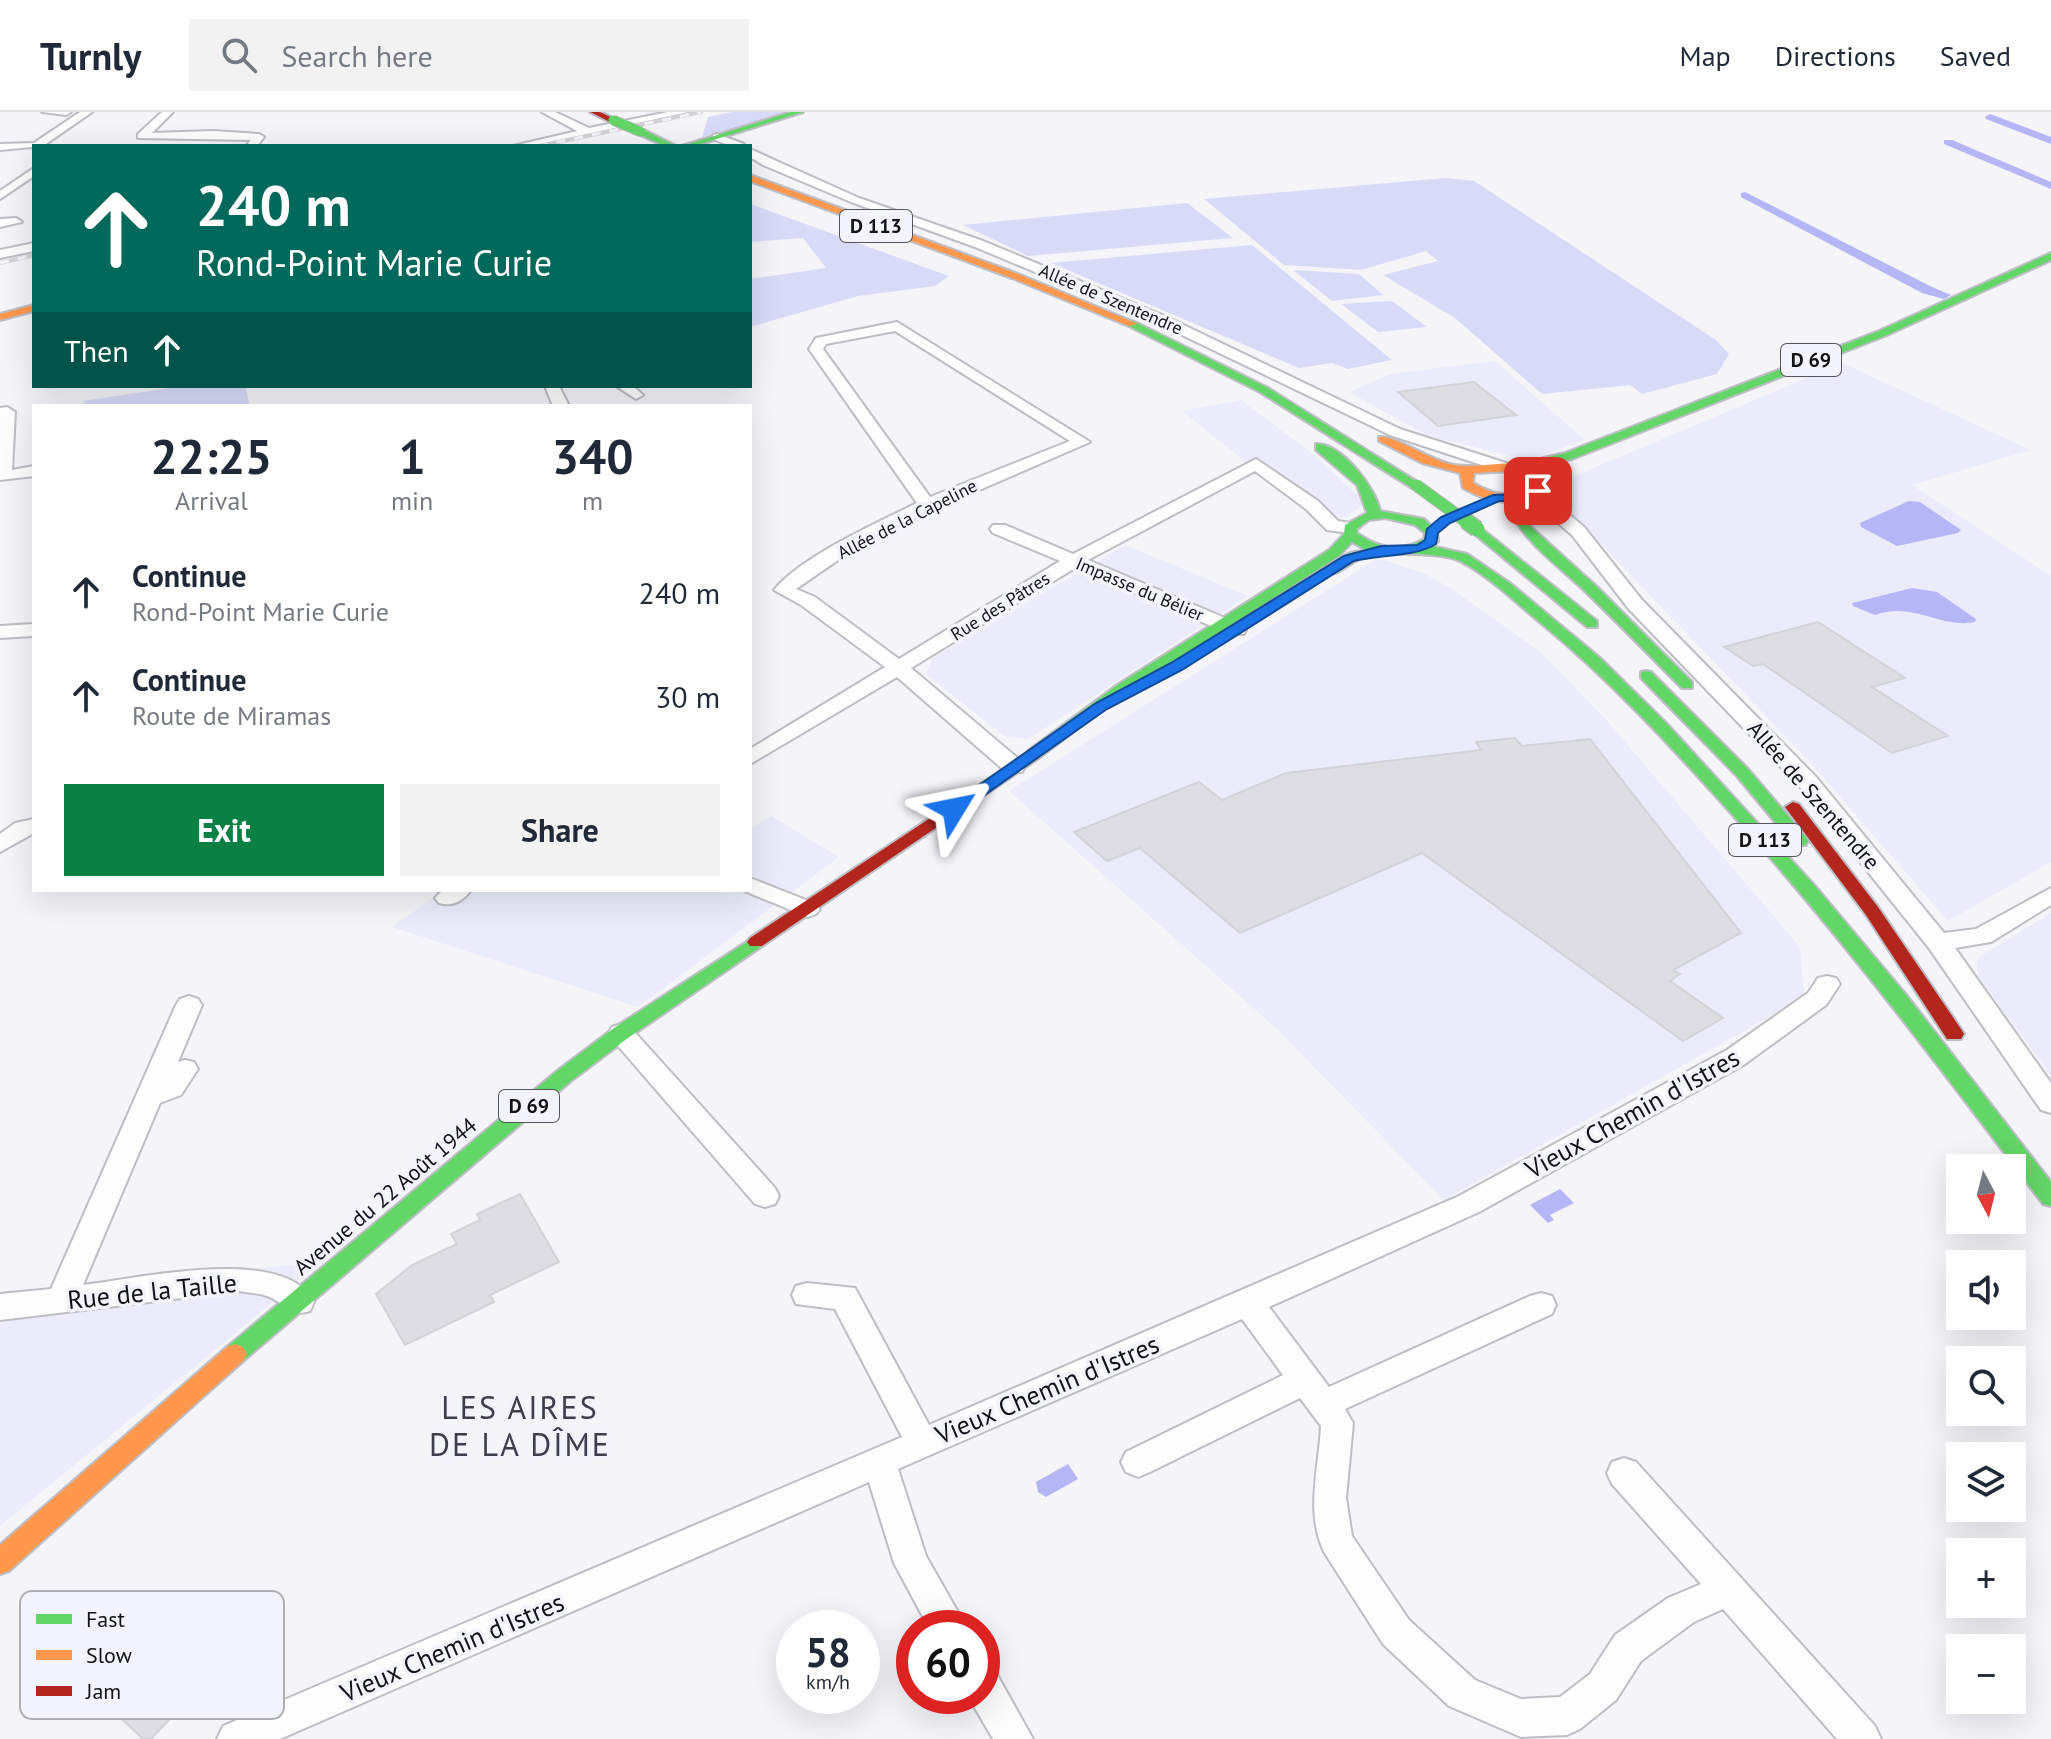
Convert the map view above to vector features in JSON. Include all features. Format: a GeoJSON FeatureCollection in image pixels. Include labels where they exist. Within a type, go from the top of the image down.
{"type":"FeatureCollection","features":[{"type":"Feature","properties":{"kind":"main road"},"geometry":{"type":"LineString","coordinates":[[594,112],[620,116],[643,126],[669,144]]}},
{"type":"Feature","properties":{"kind":"main road"},"geometry":{"type":"LineString","coordinates":[[693,144],[799,112]]}},
{"type":"Feature","properties":{"kind":"main road","name":"D 113"},"geometry":{"type":"LineString","coordinates":[[752,179],[1101,310],[1248,381],[1416,485],[1477,529],[1605,636]]}},
{"type":"Feature","properties":{"kind":"main road","name":"D 69"},"geometry":{"type":"LineString","coordinates":[[1507,466],[1568,456],[1883,333],[2051,256]]}},
{"type":"Feature","properties":{"kind":"main road"},"geometry":{"type":"LineString","coordinates":[[1032,285],[1161,348],[1252,399],[1358,477],[1374,502],[1374,515],[1397,515],[1419,522],[1431,532]]}},
{"type":"Feature","properties":{"kind":"main road"},"geometry":{"type":"LineString","coordinates":[[0,317],[32,309]]}},
{"type":"Feature","properties":{"kind":"main road"},"geometry":{"type":"LineString","coordinates":[[1101,310],[1118,312],[1202,347],[1300,394],[1419,458],[1470,469],[1507,466],[1542,493]]}},
{"type":"Feature","properties":{"kind":"main road","name":"D 69"},"geometry":{"type":"LineString","coordinates":[[1542,493],[1568,456]]}},
{"type":"Feature","properties":{"kind":"main road"},"geometry":{"type":"LineString","coordinates":[[1470,469],[1509,498],[1526,530],[1603,600],[1696,695]]}},
{"type":"Feature","properties":{"kind":"main road"},"geometry":{"type":"LineString","coordinates":[[1397,515],[1470,469]]}},
{"type":"Feature","properties":{"kind":"main road"},"geometry":{"type":"LineString","coordinates":[[1421,548],[1431,541],[1431,532],[1445,520],[1509,498],[1542,493]]}},
{"type":"Feature","properties":{"kind":"main road","name":"Avenue du 22 Août 1944"},"geometry":{"type":"LineString","coordinates":[[0,1562],[228,1360],[564,1076],[621,1033],[808,909],[1102,706],[1121,689],[1267,602],[1334,553],[1358,520],[1374,515]]}},
{"type":"Feature","properties":{"kind":"main road"},"geometry":{"type":"LineString","coordinates":[[1351,532],[1358,542],[1381,550]]}},
{"type":"Feature","properties":{"kind":"main road","name":"D 113"},"geometry":{"type":"LineString","coordinates":[[1421,548],[1462,557],[1506,587],[1595,661],[1662,727],[1809,890],[1900,1001],[2051,1198]]}},
{"type":"Feature","properties":{"kind":"main road","name":"Avenue du 22 Août 1944"},"geometry":{"type":"LineString","coordinates":[[1267,602],[1349,558],[1381,550],[1421,548]]}},
{"type":"Feature","properties":{"kind":"main road","name":"D 113"},"geometry":{"type":"LineString","coordinates":[[1628,658],[1698,725],[1767,802],[1962,1046],[1872,911],[1807,823],[1743,747]]}},
{"type":"Feature","properties":{"kind":"street"},"geometry":{"type":"LineString","coordinates":[[47,112],[66,112]]}},
{"type":"Feature","properties":{"kind":"street"},"geometry":{"type":"LineString","coordinates":[[38,144],[87,112]]}},
{"type":"Feature","properties":{"kind":"street"},"geometry":{"type":"LineString","coordinates":[[168,112],[142,136],[213,134],[259,137],[253,144]]}},
{"type":"Feature","properties":{"kind":"street"},"geometry":{"type":"LineString","coordinates":[[547,112],[588,132]]}},
{"type":"Feature","properties":{"kind":"street"},"geometry":{"type":"LineString","coordinates":[[528,144],[588,132],[643,126],[683,112]]}},
{"type":"Feature","properties":{"kind":"street"},"geometry":{"type":"LineString","coordinates":[[717,137],[735,144]]}},
{"type":"Feature","properties":{"kind":"street"},"geometry":{"type":"LineString","coordinates":[[0,147],[32,146]]}},
{"type":"Feature","properties":{"kind":"street"},"geometry":{"type":"LineString","coordinates":[[23,155],[32,148]]}},
{"type":"Feature","properties":{"kind":"street","name":"Allée de Szentendre"},"geometry":{"type":"LineString","coordinates":[[752,153],[767,163],[855,200],[979,244],[1162,320],[1470,469]]}},
{"type":"Feature","properties":{"kind":"street"},"geometry":{"type":"LineString","coordinates":[[0,196],[32,172]]}},
{"type":"Feature","properties":{"kind":"street"},"geometry":{"type":"LineString","coordinates":[[0,223],[16,222]]}},
{"type":"Feature","properties":{"kind":"street"},"geometry":{"type":"LineString","coordinates":[[0,254],[32,247]]}},
{"type":"Feature","properties":{"kind":"street","name":"Allée de la Capeline"},"geometry":{"type":"LineString","coordinates":[[899,668],[808,601],[783,590],[812,567],[949,494],[1082,442],[897,326],[821,341],[816,349],[914,490]]}},
{"type":"Feature","properties":{"kind":"street"},"geometry":{"type":"LineString","coordinates":[[626,388],[636,395]]}},
{"type":"Feature","properties":{"kind":"street"},"geometry":{"type":"LineString","coordinates":[[0,413],[7,412],[4,476],[32,471]]}},
{"type":"Feature","properties":{"kind":"street","name":"Rue des Pâtres"},"geometry":{"type":"LineString","coordinates":[[752,757],[1073,561],[1256,464],[1312,505],[1333,526],[1351,532]]}},
{"type":"Feature","properties":{"kind":"street"},"geometry":{"type":"LineString","coordinates":[[914,490],[949,494]]}},
{"type":"Feature","properties":{"kind":"street"},"geometry":{"type":"LineString","coordinates":[[914,490],[928,505]]}},
{"type":"Feature","properties":{"kind":"street","name":"Allée de Szentendre"},"geometry":{"type":"LineString","coordinates":[[1542,493],[1578,531],[1648,618],[1808,782],[1938,942],[2051,1103]]}},
{"type":"Feature","properties":{"kind":"street","name":"Impasse du Bélier"},"geometry":{"type":"LineString","coordinates":[[999,529],[1229,626]]}},
{"type":"Feature","properties":{"kind":"street"},"geometry":{"type":"LineString","coordinates":[[0,632],[32,630]]}},
{"type":"Feature","properties":{"kind":"street"},"geometry":{"type":"LineString","coordinates":[[899,668],[1014,767]]}},
{"type":"Feature","properties":{"kind":"street"},"geometry":{"type":"LineString","coordinates":[[0,845],[23,828],[32,826]]}},
{"type":"Feature","properties":{"kind":"street"},"geometry":{"type":"LineString","coordinates":[[752,886],[808,909]]}},
{"type":"Feature","properties":{"kind":"street"},"geometry":{"type":"LineString","coordinates":[[1938,942],[1982,936],[2051,895]]}},
{"type":"Feature","properties":{"kind":"street","name":"Vieux Chemin d'Istres"},"geometry":{"type":"LineString","coordinates":[[284,1718],[1248,1303],[1469,1204],[1736,1057],[1817,999],[1827,984]]}},
{"type":"Feature","properties":{"kind":"street"},"geometry":{"type":"LineString","coordinates":[[61,1300],[189,1005]]}},
{"type":"Feature","properties":{"kind":"street"},"geometry":{"type":"LineString","coordinates":[[621,1033],[765,1196]]}},
{"type":"Feature","properties":{"kind":"street"},"geometry":{"type":"LineString","coordinates":[[149,1097],[172,1088],[185,1069]]}},
{"type":"Feature","properties":{"kind":"street","name":"Rue de la Taille"},"geometry":{"type":"LineString","coordinates":[[0,1307],[240,1279],[276,1285],[299,1302]]}},
{"type":"Feature","properties":{"kind":"street"},"geometry":{"type":"LineString","coordinates":[[807,1295],[844,1297],[922,1443]]}},
{"type":"Feature","properties":{"kind":"street"},"geometry":{"type":"LineString","coordinates":[[1248,1303],[1337,1423],[1329,1498],[1336,1541],[1396,1632],[1462,1693],[1520,1729],[1567,1716],[1603,1687],[1628,1648],[1681,1610],[1727,1590]]}},
{"type":"Feature","properties":{"kind":"street"},"geometry":{"type":"LineString","coordinates":[[1138,1462],[1541,1305]]}},
{"type":"Feature","properties":{"kind":"street"},"geometry":{"type":"LineString","coordinates":[[879,1462],[911,1563],[938,1610]]}},
{"type":"Feature","properties":{"kind":"street"},"geometry":{"type":"LineString","coordinates":[[1624,1473],[1862,1739]]}},
{"type":"Feature","properties":{"kind":"street"},"geometry":{"type":"LineString","coordinates":[[999,1714],[1014,1739]]}},
{"type":"Feature","properties":{"kind":"street","name":"Vieux Chemin d'Istres"},"geometry":{"type":"LineString","coordinates":[[236,1739],[282,1719]]}},
{"type":"Feature","properties":{"kind":"shaded area"},"geometry":{"type":"Polygon","coordinates":[[[732,112],[792,112],[702,137],[708,117],[732,112]]]}},
{"type":"Feature","properties":{"kind":"shaded area"},"geometry":{"type":"Polygon","coordinates":[[[1446,178],[1474,181],[1716,340],[1729,354],[1717,374],[1642,394],[1630,385],[1542,394],[1455,318],[1383,275],[1438,261],[1426,251],[1361,270],[1284,265],[1204,199],[1446,178]]]}},
{"type":"Feature","properties":{"kind":"shaded area"},"geometry":{"type":"Polygon","coordinates":[[[1187,203],[1233,238],[1028,256],[963,225],[1187,203]]]}},
{"type":"Feature","properties":{"kind":"shaded area"},"geometry":{"type":"Polygon","coordinates":[[[752,205],[949,276],[935,286],[858,296],[752,326],[752,279],[826,268],[803,238],[752,242],[752,205]]]}},
{"type":"Feature","properties":{"kind":"shaded area"},"geometry":{"type":"Polygon","coordinates":[[[1252,245],[1392,360],[1348,369],[1332,363],[1299,368],[1051,263],[1252,245]]]}},
{"type":"Feature","properties":{"kind":"shaded area"},"geometry":{"type":"Polygon","coordinates":[[[1293,270],[1359,274],[1383,295],[1332,301],[1293,270]]]}},
{"type":"Feature","properties":{"kind":"shaded area"},"geometry":{"type":"Polygon","coordinates":[[[1392,301],[1427,327],[1378,332],[1341,304],[1392,301]]]}},
{"type":"Feature","properties":{"kind":"shaded area"},"geometry":{"type":"Polygon","coordinates":[[[1495,361],[1585,440],[1539,456],[1520,458],[1428,436],[1349,392],[1390,374],[1495,361]]]}},
{"type":"Feature","properties":{"kind":"shaded area"},"geometry":{"type":"Polygon","coordinates":[[[1842,363],[2031,450],[1912,485],[2051,576],[2051,862],[1948,921],[1809,761],[1556,497],[1563,481],[1842,363]]]}},
{"type":"Feature","properties":{"kind":"shaded area"},"geometry":{"type":"Polygon","coordinates":[[[170,388],[246,388],[250,404],[84,404],[83,401],[170,388]]]}},
{"type":"Feature","properties":{"kind":"shaded area"},"geometry":{"type":"Polygon","coordinates":[[[1241,400],[1314,455],[1366,503],[1345,517],[1313,516],[1182,411],[1241,400]]]}},
{"type":"Feature","properties":{"kind":"shaded area"},"geometry":{"type":"Polygon","coordinates":[[[1125,545],[1248,596],[1028,739],[1004,736],[926,674],[933,658],[1125,545]]]}},
{"type":"Feature","properties":{"kind":"shaded area"},"geometry":{"type":"Polygon","coordinates":[[[1378,558],[1425,574],[1452,589],[1539,651],[1601,714],[1800,947],[1804,997],[1444,1200],[1278,1030],[1009,791],[1378,558]]]}},
{"type":"Feature","properties":{"kind":"shaded area"},"geometry":{"type":"Polygon","coordinates":[[[771,816],[839,857],[638,1007],[392,927],[441,892],[752,892],[752,828],[771,816]]]}},
{"type":"Feature","properties":{"kind":"shaded area"},"geometry":{"type":"Polygon","coordinates":[[[2051,913],[2051,1076],[1979,977],[1977,967],[1979,957],[2051,913]]]}},
{"type":"Feature","properties":{"kind":"shaded area"},"geometry":{"type":"Polygon","coordinates":[[[323,1261],[0,1526],[0,1299],[323,1261]]]}},
{"type":"Feature","properties":{"kind":"water"},"geometry":{"type":"Polygon","coordinates":[[[1909,501],[1920,502],[1961,530],[1897,546],[1861,527],[1860,523],[1909,501]]]}},
{"type":"Feature","properties":{"kind":"water"},"geometry":{"type":"Polygon","coordinates":[[[1912,588],[1937,592],[1976,619],[1975,622],[1950,622],[1902,611],[1875,615],[1852,603],[1912,588]]]}},
{"type":"Feature","properties":{"kind":"water"},"geometry":{"type":"Polygon","coordinates":[[[1560,1189],[1574,1203],[1550,1215],[1554,1220],[1548,1223],[1530,1205],[1560,1189]]]}},
{"type":"Feature","properties":{"kind":"water"},"geometry":{"type":"Polygon","coordinates":[[[1068,1464],[1078,1479],[1046,1497],[1038,1492],[1036,1482],[1068,1464]]]}},
{"type":"Feature","properties":{"kind":"building"},"geometry":{"type":"Polygon","coordinates":[[[1474,382],[1516,415],[1438,426],[1398,392],[1474,382]]]}},
{"type":"Feature","properties":{"kind":"building"},"geometry":{"type":"Polygon","coordinates":[[[1818,622],[1905,678],[1872,687],[1948,736],[1892,753],[1763,664],[1753,666],[1724,647],[1818,622]]]}},
{"type":"Feature","properties":{"kind":"building"},"geometry":{"type":"Polygon","coordinates":[[[1515,738],[1522,746],[1590,739],[1741,933],[1673,970],[1680,974],[1670,981],[1723,1018],[1683,1041],[1422,853],[1240,933],[1140,848],[1107,861],[1074,832],[1199,782],[1222,800],[1286,773],[1481,750],[1476,742],[1515,738]]]}},
{"type":"Feature","properties":{"kind":"building"},"geometry":{"type":"Polygon","coordinates":[[[520,1194],[559,1262],[490,1295],[494,1302],[405,1345],[376,1294],[412,1265],[457,1244],[451,1234],[480,1220],[477,1214],[520,1194]]]}},
{"type":"Feature","properties":{"kind":"building"},"geometry":{"type":"Polygon","coordinates":[[[122,1719],[170,1719],[151,1739],[143,1739],[122,1719]]]}},
{"type":"Feature","properties":{"kind":"waterway"},"geometry":{"type":"LineString","coordinates":[[1990,117],[2051,141]]}},
{"type":"Feature","properties":{"kind":"waterway"},"geometry":{"type":"LineString","coordinates":[[1948,142],[2051,186]]}},
{"type":"Feature","properties":{"kind":"waterway"},"geometry":{"type":"LineString","coordinates":[[1745,195],[1927,290],[1944,295]]}},
{"type":"Feature","properties":{"kind":"railway"},"geometry":{"type":"LineString","coordinates":[[549,144],[701,112]]}},
{"type":"Feature","properties":{"kind":"railway"},"geometry":{"type":"LineString","coordinates":[[0,263],[32,255]]}},
{"type":"Feature","properties":{"kind":"traffic: fast"},"geometry":{"type":"LineString","coordinates":[[693,144],[799,112]]}},
{"type":"Feature","properties":{"kind":"traffic: fast"},"geometry":{"type":"LineString","coordinates":[[613,120],[641,132]]}},
{"type":"Feature","properties":{"kind":"traffic: fast"},"geometry":{"type":"LineString","coordinates":[[641,132],[668,144]]}},
{"type":"Feature","properties":{"kind":"traffic: fast"},"geometry":{"type":"LineString","coordinates":[[1513,467],[1568,456],[1883,333],[2051,256]]}},
{"type":"Feature","properties":{"kind":"traffic: fast"},"geometry":{"type":"LineString","coordinates":[[1133,324],[1264,390],[1416,485]]}},
{"type":"Feature","properties":{"kind":"traffic: fast"},"geometry":{"type":"LineString","coordinates":[[1320,447],[1356,475],[1368,493],[1374,515]]}},
{"type":"Feature","properties":{"kind":"traffic: fast"},"geometry":{"type":"LineString","coordinates":[[1416,485],[1477,529]]}},
{"type":"Feature","properties":{"kind":"traffic: fast"},"geometry":{"type":"LineString","coordinates":[[1511,498],[1518,519],[1526,530],[1592,590],[1687,685]]}},
{"type":"Feature","properties":{"kind":"traffic: fast"},"geometry":{"type":"LineString","coordinates":[[1385,514],[1419,522],[1431,532],[1431,541],[1411,550],[1390,552],[1370,546],[1351,535],[1350,528],[1365,517],[1385,514]]}},
{"type":"Feature","properties":{"kind":"traffic: fast"},"geometry":{"type":"LineString","coordinates":[[1477,529],[1592,624]]}},
{"type":"Feature","properties":{"kind":"traffic: fast"},"geometry":{"type":"LineString","coordinates":[[1034,754],[1121,689],[1334,553],[1351,535]]}},
{"type":"Feature","properties":{"kind":"traffic: fast"},"geometry":{"type":"LineString","coordinates":[[1421,548],[1462,557],[1506,587],[1595,661],[1662,727],[1809,890],[1900,1001],[2051,1198]]}},
{"type":"Feature","properties":{"kind":"traffic: fast"},"geometry":{"type":"LineString","coordinates":[[1327,572],[1355,556],[1381,550]]}},
{"type":"Feature","properties":{"kind":"traffic: fast"},"geometry":{"type":"LineString","coordinates":[[1646,675],[1742,772],[1800,841]]}},
{"type":"Feature","properties":{"kind":"traffic: fast"},"geometry":{"type":"LineString","coordinates":[[235,1354],[564,1076],[621,1033],[756,942]]}},
{"type":"Feature","properties":{"kind":"traffic: slow"},"geometry":{"type":"LineString","coordinates":[[752,179],[1015,276],[1133,324]]}},
{"type":"Feature","properties":{"kind":"traffic: slow"},"geometry":{"type":"LineString","coordinates":[[0,317],[32,309]]}},
{"type":"Feature","properties":{"kind":"traffic: slow"},"geometry":{"type":"LineString","coordinates":[[1383,439],[1444,467],[1465,470],[1514,467],[1524,470],[1534,476],[1541,487],[1523,497],[1494,497],[1467,485],[1465,475],[1469,471]]}},
{"type":"Feature","properties":{"kind":"traffic: slow"},"geometry":{"type":"LineString","coordinates":[[0,1562],[235,1354]]}},
{"type":"Feature","properties":{"kind":"traffic: jam"},"geometry":{"type":"LineString","coordinates":[[594,112],[613,120]]}},
{"type":"Feature","properties":{"kind":"traffic: jam"},"geometry":{"type":"LineString","coordinates":[[756,942],[1034,754]]}},
{"type":"Feature","properties":{"kind":"traffic: jam"},"geometry":{"type":"LineString","coordinates":[[1793,807],[1872,911],[1954,1034]]}},
{"type":"Feature","properties":{"kind":"district","name":"LES AIRES DE LA DÎME"},"geometry":{"type":"Point","coordinates":[520,1426]}},
{"type":"Feature","properties":{"kind":"route"},"geometry":{"type":"LineString","coordinates":[[954,809],[1102,706],[1177,667],[1349,558],[1381,550],[1394,552],[1421,548],[1431,541],[1431,532],[1445,520],[1498,497],[1520,498],[1538,491]]}}]}
